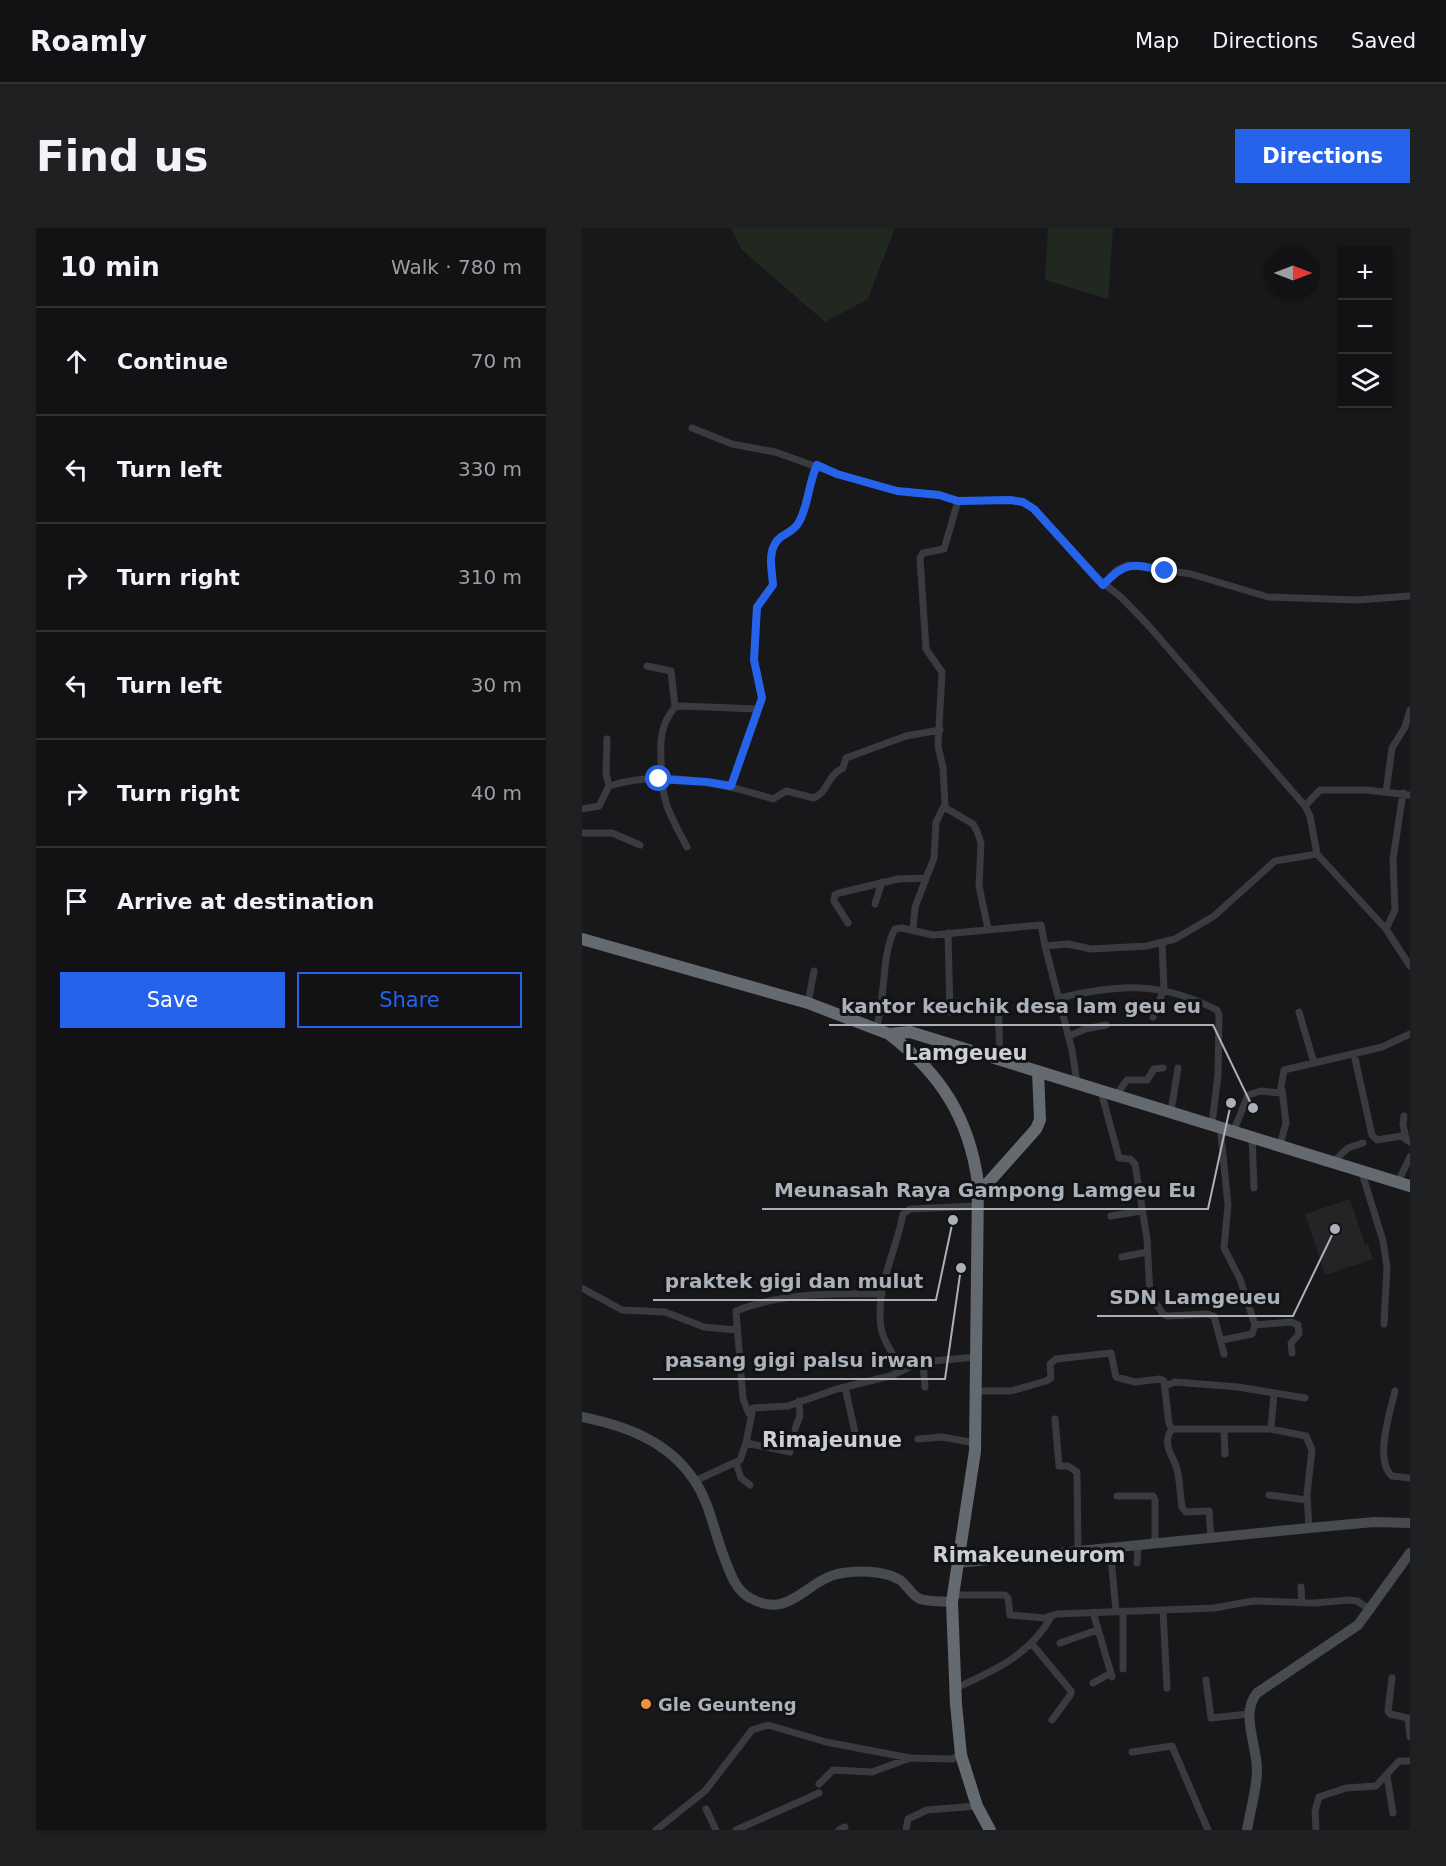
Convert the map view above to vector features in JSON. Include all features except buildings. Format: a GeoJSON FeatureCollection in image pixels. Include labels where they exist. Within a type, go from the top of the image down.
{"type":"FeatureCollection","features":[{"type":"Feature","properties":{"kind":"highway"},"geometry":{"type":"LineString","coordinates":[[582,939],[808,1003],[889,1034],[912,1051],[960,1114],[973,1151],[979,1193],[977,1391],[975,1443],[952,1599],[961,1755],[977,1806],[990,1830]]}},
{"type":"Feature","properties":{"kind":"highway"},"geometry":{"type":"LineString","coordinates":[[889,1034],[910,1032],[1216,1124],[1362,1173],[1404,1184]]}},
{"type":"Feature","properties":{"kind":"highway"},"geometry":{"type":"LineString","coordinates":[[979,1193],[1036,1129],[1040,1120],[1038,1071]]}},
{"type":"Feature","properties":{"kind":"street"},"geometry":{"type":"LineString","coordinates":[[692,428],[732,444],[774,452],[817,465],[837,474],[897,491],[939,495],[958,501],[1010,500],[1029,505],[1103,585],[1122,598],[1148,625],[1305,806],[1310,816],[1317,854],[1386,929],[1410,966]]}},
{"type":"Feature","properties":{"kind":"street"},"geometry":{"type":"LineString","coordinates":[[731,786],[762,695],[754,660],[757,607],[773,585],[770,565],[778,540],[799,523],[809,499],[810,480],[817,465]]}},
{"type":"Feature","properties":{"kind":"street"},"geometry":{"type":"LineString","coordinates":[[913,930],[915,907],[934,856],[936,822],[944,807],[944,775],[938,746],[942,672],[926,649],[920,558],[923,553],[944,549],[958,501]]}},
{"type":"Feature","properties":{"kind":"street"},"geometry":{"type":"LineString","coordinates":[[1103,585],[1117,570],[1128,565],[1191,574],[1268,597],[1357,600],[1410,596]]}},
{"type":"Feature","properties":{"kind":"street"},"geometry":{"type":"LineString","coordinates":[[647,666],[671,671],[675,707],[661,734],[659,779],[670,816],[687,847]]}},
{"type":"Feature","properties":{"kind":"street"},"geometry":{"type":"LineString","coordinates":[[675,707],[700,704],[757,709]]}},
{"type":"Feature","properties":{"kind":"street"},"geometry":{"type":"LineString","coordinates":[[1386,792],[1392,748],[1405,726],[1410,710]]}},
{"type":"Feature","properties":{"kind":"street"},"geometry":{"type":"LineString","coordinates":[[609,786],[659,779],[731,786],[773,799],[786,791],[817,798],[832,773],[843,768],[846,758],[906,736],[940,730]]}},
{"type":"Feature","properties":{"kind":"street"},"geometry":{"type":"LineString","coordinates":[[582,809],[599,806],[609,786],[606,773],[607,739]]}},
{"type":"Feature","properties":{"kind":"street"},"geometry":{"type":"LineString","coordinates":[[1305,806],[1320,790],[1406,794],[1393,860],[1395,910],[1386,929]]}},
{"type":"Feature","properties":{"kind":"street"},"geometry":{"type":"LineString","coordinates":[[944,807],[973,824],[977,831],[981,843],[980,886],[988,929]]}},
{"type":"Feature","properties":{"kind":"street"},"geometry":{"type":"LineString","coordinates":[[582,833],[612,833],[640,845]]}},
{"type":"Feature","properties":{"kind":"street"},"geometry":{"type":"LineString","coordinates":[[1045,946],[1068,944],[1091,949],[1162,943],[1191,932],[1214,916],[1275,861],[1317,854]]}},
{"type":"Feature","properties":{"kind":"street"},"geometry":{"type":"LineString","coordinates":[[848,923],[834,901],[835,895],[882,882],[926,878]]}},
{"type":"Feature","properties":{"kind":"street"},"geometry":{"type":"LineString","coordinates":[[875,904],[882,882]]}},
{"type":"Feature","properties":{"kind":"street"},"geometry":{"type":"LineString","coordinates":[[876,1029],[884,1003],[885,971],[893,931],[897,928],[929,935],[1041,925],[1069,1035],[1077,1083]]}},
{"type":"Feature","properties":{"kind":"street"},"geometry":{"type":"LineString","coordinates":[[948,933],[950,1012]]}},
{"type":"Feature","properties":{"kind":"street"},"geometry":{"type":"LineString","coordinates":[[1153,1017],[1164,989],[1162,943]]}},
{"type":"Feature","properties":{"kind":"street"},"geometry":{"type":"LineString","coordinates":[[808,1003],[814,971]]}},
{"type":"Feature","properties":{"kind":"street"},"geometry":{"type":"LineString","coordinates":[[1059,998],[1098,989],[1164,989],[1217,1010],[1220,1015],[1216,1124],[1228,1205],[1224,1248],[1240,1279],[1256,1325],[1252,1334],[1222,1340]]}},
{"type":"Feature","properties":{"kind":"street"},"geometry":{"type":"LineString","coordinates":[[998,999],[1000,1059]]}},
{"type":"Feature","properties":{"kind":"street"},"geometry":{"type":"LineString","coordinates":[[1299,1012],[1314,1063]]}},
{"type":"Feature","properties":{"kind":"street"},"geometry":{"type":"LineString","coordinates":[[1069,1035],[1084,1029],[1106,1025]]}},
{"type":"Feature","properties":{"kind":"street"},"geometry":{"type":"LineString","coordinates":[[1280,1145],[1286,1123],[1282,1090],[1283,1071],[1354,1054],[1410,1035]]}},
{"type":"Feature","properties":{"kind":"street"},"geometry":{"type":"LineString","coordinates":[[1354,1054],[1372,1135],[1377,1140],[1408,1140],[1403,1125],[1404,1116]]}},
{"type":"Feature","properties":{"kind":"street"},"geometry":{"type":"LineString","coordinates":[[1117,1094],[1127,1080],[1147,1080],[1154,1069],[1163,1068]]}},
{"type":"Feature","properties":{"kind":"street"},"geometry":{"type":"LineString","coordinates":[[1171,1111],[1178,1068]]}},
{"type":"Feature","properties":{"kind":"street"},"geometry":{"type":"LineString","coordinates":[[1101,1090],[1119,1158],[1130,1159],[1135,1164],[1147,1239],[1150,1295],[1163,1314],[1182,1317],[1207,1314],[1214,1316],[1224,1354]]}},
{"type":"Feature","properties":{"kind":"street"},"geometry":{"type":"LineString","coordinates":[[1234,1130],[1248,1095],[1255,1091],[1279,1093],[1282,1090]]}},
{"type":"Feature","properties":{"kind":"street"},"geometry":{"type":"LineString","coordinates":[[1252,1136],[1254,1188]]}},
{"type":"Feature","properties":{"kind":"street"},"geometry":{"type":"LineString","coordinates":[[1332,1163],[1348,1148],[1363,1143]]}},
{"type":"Feature","properties":{"kind":"street"},"geometry":{"type":"LineString","coordinates":[[1404,1184],[1410,1157]]}},
{"type":"Feature","properties":{"kind":"street"},"geometry":{"type":"LineString","coordinates":[[1362,1173],[1387,1267],[1384,1323]]}},
{"type":"Feature","properties":{"kind":"street"},"geometry":{"type":"LineString","coordinates":[[900,1370],[897,1359],[887,1348],[881,1331],[880,1294],[906,1209],[978,1206]]}},
{"type":"Feature","properties":{"kind":"street"},"geometry":{"type":"LineString","coordinates":[[1111,1216],[1141,1211]]}},
{"type":"Feature","properties":{"kind":"street"},"geometry":{"type":"LineString","coordinates":[[1122,1257],[1147,1252]]}},
{"type":"Feature","properties":{"kind":"street"},"geometry":{"type":"LineString","coordinates":[[582,1288],[622,1310],[665,1312],[704,1327],[736,1330]]}},
{"type":"Feature","properties":{"kind":"street"},"geometry":{"type":"LineString","coordinates":[[695,1481],[736,1463],[743,1455],[747,1443],[749,1414],[743,1399],[736,1311],[771,1299],[837,1293],[880,1294]]}},
{"type":"Feature","properties":{"kind":"street"},"geometry":{"type":"LineString","coordinates":[[1256,1325],[1291,1322],[1298,1324],[1299,1334],[1293,1338],[1291,1343],[1292,1353]]}},
{"type":"Feature","properties":{"kind":"street"},"geometry":{"type":"LineString","coordinates":[[977,1391],[1011,1391],[1051,1378],[1050,1365],[1056,1359],[1111,1353],[1116,1377],[1135,1382],[1160,1379],[1165,1386],[1169,1424],[1172,1429]]}},
{"type":"Feature","properties":{"kind":"street"},"geometry":{"type":"LineString","coordinates":[[749,1414],[757,1406],[788,1406],[845,1387],[890,1376],[923,1362],[977,1357]]}},
{"type":"Feature","properties":{"kind":"street"},"geometry":{"type":"LineString","coordinates":[[923,1362],[925,1387]]}},
{"type":"Feature","properties":{"kind":"street"},"geometry":{"type":"LineString","coordinates":[[1165,1386],[1175,1382],[1305,1398]]}},
{"type":"Feature","properties":{"kind":"street"},"geometry":{"type":"LineString","coordinates":[[845,1387],[856,1437],[858,1441],[864,1443]]}},
{"type":"Feature","properties":{"kind":"street"},"geometry":{"type":"LineString","coordinates":[[1395,1391],[1384,1437],[1385,1467],[1392,1476],[1410,1478]]}},
{"type":"Feature","properties":{"kind":"street"},"geometry":{"type":"LineString","coordinates":[[1271,1430],[1274,1393]]}},
{"type":"Feature","properties":{"kind":"street"},"geometry":{"type":"LineString","coordinates":[[795,1429],[800,1416],[799,1401]]}},
{"type":"Feature","properties":{"kind":"street"},"geometry":{"type":"LineString","coordinates":[[582,1417],[625,1428],[652,1439],[676,1459],[695,1481],[736,1585],[749,1598],[761,1603],[782,1605],[834,1575],[854,1572],[872,1573],[899,1580],[918,1599],[1005,1595],[1008,1598],[1010,1616],[1051,1617],[1057,1614],[1093,1612],[1214,1608],[1253,1601],[1302,1603],[1349,1600],[1357,1601],[1371,1610]]}},
{"type":"Feature","properties":{"kind":"street"},"geometry":{"type":"LineString","coordinates":[[1055,1419],[1059,1466],[1068,1466],[1077,1472],[1078,1550]]}},
{"type":"Feature","properties":{"kind":"street"},"geometry":{"type":"LineString","coordinates":[[1172,1429],[1271,1430],[1302,1434],[1310,1440],[1312,1450],[1307,1500],[1309,1528]]}},
{"type":"Feature","properties":{"kind":"street"},"geometry":{"type":"LineString","coordinates":[[1172,1429],[1168,1435],[1168,1447],[1177,1469],[1182,1507],[1186,1512],[1209,1511],[1211,1539]]}},
{"type":"Feature","properties":{"kind":"street"},"geometry":{"type":"LineString","coordinates":[[1224,1429],[1225,1454]]}},
{"type":"Feature","properties":{"kind":"street"},"geometry":{"type":"LineString","coordinates":[[918,1439],[942,1437],[975,1443]]}},
{"type":"Feature","properties":{"kind":"street"},"geometry":{"type":"LineString","coordinates":[[747,1443],[790,1452]]}},
{"type":"Feature","properties":{"kind":"street"},"geometry":{"type":"LineString","coordinates":[[736,1463],[741,1478],[750,1485]]}},
{"type":"Feature","properties":{"kind":"street"},"geometry":{"type":"LineString","coordinates":[[1269,1495],[1307,1500]]}},
{"type":"Feature","properties":{"kind":"street"},"geometry":{"type":"LineString","coordinates":[[1117,1496],[1153,1496],[1155,1500],[1155,1543]]}},
{"type":"Feature","properties":{"kind":"street"},"geometry":{"type":"LineString","coordinates":[[958,1563],[1374,1522],[1410,1523]]}},
{"type":"Feature","properties":{"kind":"street"},"geometry":{"type":"LineString","coordinates":[[1137,1563],[1138,1545]]}},
{"type":"Feature","properties":{"kind":"street"},"geometry":{"type":"LineString","coordinates":[[1110,1547],[1119,1611],[1123,1669]]}},
{"type":"Feature","properties":{"kind":"street"},"geometry":{"type":"LineString","coordinates":[[1247,1830],[1257,1772],[1249,1714],[1250,1700],[1257,1692],[1358,1625],[1410,1553]]}},
{"type":"Feature","properties":{"kind":"street"},"geometry":{"type":"LineString","coordinates":[[1301,1587],[1302,1603]]}},
{"type":"Feature","properties":{"kind":"street"},"geometry":{"type":"LineString","coordinates":[[1163,1610],[1167,1688]]}},
{"type":"Feature","properties":{"kind":"street"},"geometry":{"type":"LineString","coordinates":[[1093,1612],[1111,1675],[1093,1683]]}},
{"type":"Feature","properties":{"kind":"street"},"geometry":{"type":"LineString","coordinates":[[956,1688],[1001,1667],[1032,1644],[1051,1617]]}},
{"type":"Feature","properties":{"kind":"street"},"geometry":{"type":"LineString","coordinates":[[1060,1643],[1097,1630]]}},
{"type":"Feature","properties":{"kind":"street"},"geometry":{"type":"LineString","coordinates":[[1032,1644],[1071,1691],[1052,1720]]}},
{"type":"Feature","properties":{"kind":"street"},"geometry":{"type":"LineString","coordinates":[[1392,1678],[1388,1712],[1408,1718],[1410,1737]]}},
{"type":"Feature","properties":{"kind":"street"},"geometry":{"type":"LineString","coordinates":[[1206,1680],[1211,1718],[1249,1714]]}},
{"type":"Feature","properties":{"kind":"street"},"geometry":{"type":"LineString","coordinates":[[656,1830],[705,1791],[752,1730],[768,1725],[826,1742],[910,1758],[952,1759],[961,1755]]}},
{"type":"Feature","properties":{"kind":"street"},"geometry":{"type":"LineString","coordinates":[[1132,1752],[1172,1746],[1208,1830]]}},
{"type":"Feature","properties":{"kind":"street"},"geometry":{"type":"LineString","coordinates":[[819,1784],[833,1770],[872,1772],[910,1758]]}},
{"type":"Feature","properties":{"kind":"street"},"geometry":{"type":"LineString","coordinates":[[1316,1830],[1315,1811],[1320,1797],[1346,1788],[1376,1786],[1388,1776],[1399,1761],[1410,1761]]}},
{"type":"Feature","properties":{"kind":"street"},"geometry":{"type":"LineString","coordinates":[[1388,1776],[1393,1813]]}},
{"type":"Feature","properties":{"kind":"street"},"geometry":{"type":"LineString","coordinates":[[736,1830],[819,1793]]}},
{"type":"Feature","properties":{"kind":"street"},"geometry":{"type":"LineString","coordinates":[[906,1830],[905,1822],[914,1814],[927,1810],[977,1806]]}},
{"type":"Feature","properties":{"kind":"street"},"geometry":{"type":"LineString","coordinates":[[706,1809],[716,1830]]}},
{"type":"Feature","properties":{"kind":"shaded area"},"geometry":{"type":"Polygon","coordinates":[[[731,228],[895,228],[868,299],[825,322],[741,249],[731,228]]]}},
{"type":"Feature","properties":{"kind":"shaded area"},"geometry":{"type":"Polygon","coordinates":[[[1048,228],[1113,228],[1108,299],[1045,280],[1048,228]]]}},
{"type":"Feature","properties":{"kind":"shaded area"},"geometry":{"type":"Polygon","coordinates":[[[1350,1199],[1365,1245],[1368,1244],[1373,1259],[1325,1275],[1305,1214],[1350,1199]]]}},
{"type":"Feature","properties":{"kind":"place","name":"Meunasah Raya Gampong Lamgeu Eu"},"geometry":{"type":"Point","coordinates":[1231,1103]}},
{"type":"Feature","properties":{"kind":"place","name":"kantor keuchik desa lam geu eu"},"geometry":{"type":"Point","coordinates":[1253,1108]}},
{"type":"Feature","properties":{"kind":"place","name":"praktek gigi dan mulut"},"geometry":{"type":"Point","coordinates":[953,1220]}},
{"type":"Feature","properties":{"kind":"place","name":"SDN Lamgeueu"},"geometry":{"type":"Point","coordinates":[1335,1229]}},
{"type":"Feature","properties":{"kind":"place","name":"pasang gigi palsu irwan"},"geometry":{"type":"Point","coordinates":[961,1268]}},
{"type":"Feature","properties":{"kind":"place","name":"Gle Geunteng"},"geometry":{"type":"Point","coordinates":[646,1704]}},
{"type":"Feature","properties":{"kind":"district","name":"Lamgeueu"},"geometry":{"type":"Point","coordinates":[966,1053]}},
{"type":"Feature","properties":{"kind":"district","name":"Rimajeunue"},"geometry":{"type":"Point","coordinates":[832,1440]}},
{"type":"Feature","properties":{"kind":"district","name":"Rimakeuneurom"},"geometry":{"type":"Point","coordinates":[1029,1555]}},
{"type":"Feature","properties":{"kind":"route"},"geometry":{"type":"LineString","coordinates":[[659,779],[731,786],[762,698],[760,678],[754,660],[757,607],[773,585],[770,560],[778,540],[799,523],[809,499],[809,484],[817,465],[837,474],[916,495],[939,495],[958,501],[989,499],[1023,502],[1034,509],[1056,531],[1080,562],[1103,585],[1117,570],[1128,565],[1165,571]]}}]}
